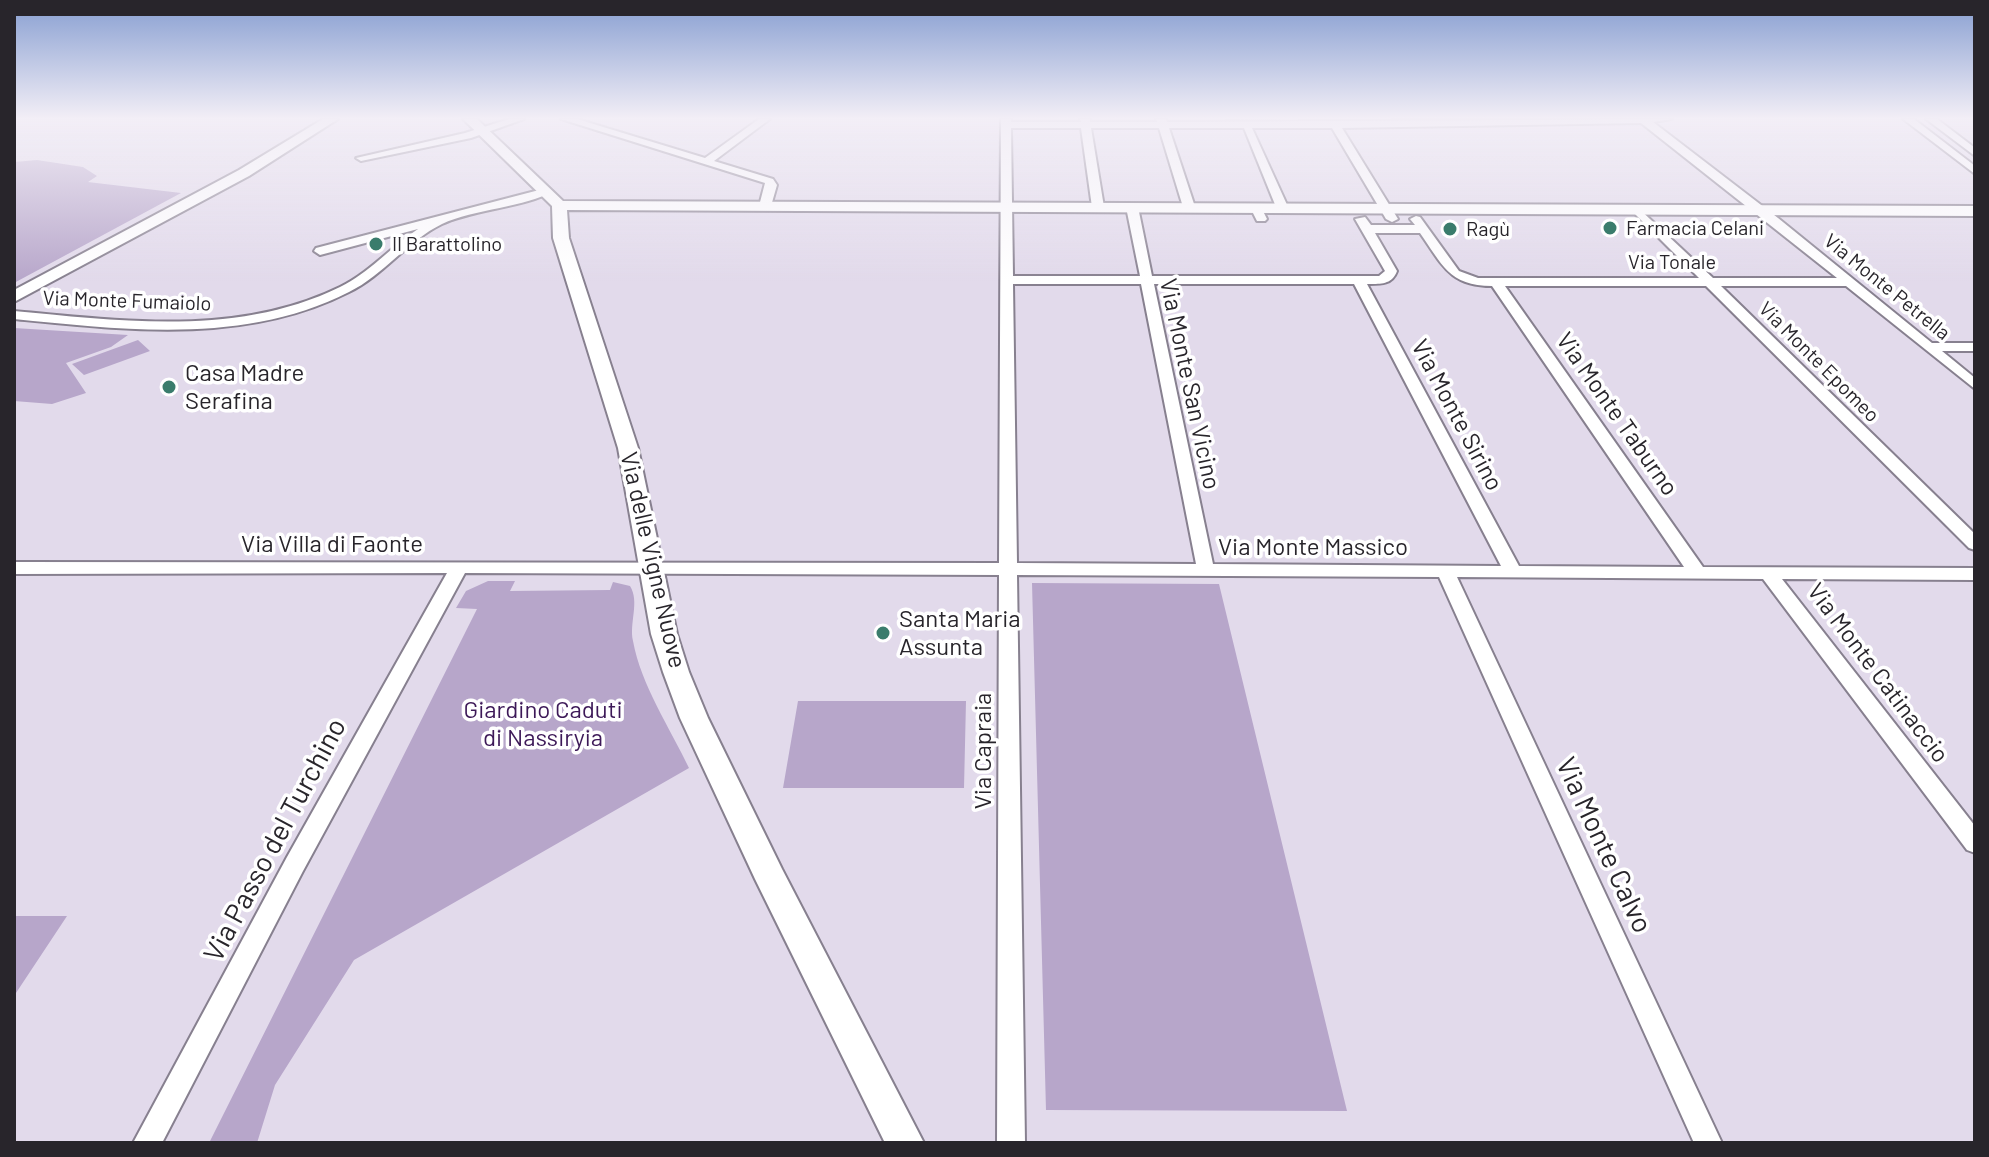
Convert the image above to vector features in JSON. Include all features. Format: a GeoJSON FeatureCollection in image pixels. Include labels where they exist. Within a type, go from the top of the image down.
{"type":"FeatureCollection","features":[{"type":"Feature","properties":{"kind":"street"},"geometry":{"type":"LineString","coordinates":[[14,297],[244,173]]}},
{"type":"Feature","properties":{"kind":"street"},"geometry":{"type":"LineString","coordinates":[[527,173],[547,191],[560,211]]}},
{"type":"Feature","properties":{"kind":"street"},"geometry":{"type":"LineString","coordinates":[[739,173],[770,182],[772,185],[765,206]]}},
{"type":"Feature","properties":{"kind":"street","name":"Via Capraia"},"geometry":{"type":"LineString","coordinates":[[1007,173],[1011,1143]]}},
{"type":"Feature","properties":{"kind":"street"},"geometry":{"type":"LineString","coordinates":[[1093,173],[1098,207]]}},
{"type":"Feature","properties":{"kind":"street"},"geometry":{"type":"LineString","coordinates":[[1178,173],[1189,207]]}},
{"type":"Feature","properties":{"kind":"street"},"geometry":{"type":"LineString","coordinates":[[1267,173],[1282,207]]}},
{"type":"Feature","properties":{"kind":"street"},"geometry":{"type":"LineString","coordinates":[[1365,173],[1389,213],[1419,224]]}},
{"type":"Feature","properties":{"kind":"street","name":"Via Monte Petrella"},"geometry":{"type":"LineString","coordinates":[[1713,173],[1975,385]]}},
{"type":"Feature","properties":{"kind":"street"},"geometry":{"type":"LineString","coordinates":[[320,251],[547,191]]}},
{"type":"Feature","properties":{"kind":"street"},"geometry":{"type":"LineString","coordinates":[[560,211],[765,206],[1008,212],[1098,207],[1133,213],[1189,207],[1364,224],[1647,220],[1975,222]]}},
{"type":"Feature","properties":{"kind":"street"},"geometry":{"type":"LineString","coordinates":[[560,211],[1258,213],[1282,207],[1389,213],[1635,208],[1975,211]]}},
{"type":"Feature","properties":{"kind":"street","name":"Via Monte Epomeo"},"geometry":{"type":"LineString","coordinates":[[1635,208],[1975,544]]}},
{"type":"Feature","properties":{"kind":"street","name":"Via delle Vigne Nuove"},"geometry":{"type":"LineString","coordinates":[[560,211],[561,238],[631,457],[668,650],[694,718],[771,879],[905,1143]]}},
{"type":"Feature","properties":{"kind":"street","name":"Via Monte San Vicino"},"geometry":{"type":"LineString","coordinates":[[1133,213],[1206,571]]}},
{"type":"Feature","properties":{"kind":"street"},"geometry":{"type":"LineString","coordinates":[[1364,224],[1389,213]]}},
{"type":"Feature","properties":{"kind":"street","name":"Via Monte Fumaiolo"},"geometry":{"type":"LineString","coordinates":[[14,315],[163,325],[213,325],[254,320],[313,303],[349,288],[376,269],[417,232],[448,217]]}},
{"type":"Feature","properties":{"kind":"street"},"geometry":{"type":"LineString","coordinates":[[1007,280],[1382,280],[1391,273],[1364,224]]}},
{"type":"Feature","properties":{"kind":"street","name":"Via Tonale"},"geometry":{"type":"LineString","coordinates":[[1419,224],[1455,274],[1471,281],[1849,282]]}},
{"type":"Feature","properties":{"kind":"street","name":"Via Monte Sirino"},"geometry":{"type":"LineString","coordinates":[[1359,281],[1513,572]]}},
{"type":"Feature","properties":{"kind":"street","name":"Via Monte Taburno"},"geometry":{"type":"LineString","coordinates":[[1496,282],[1698,573]]}},
{"type":"Feature","properties":{"kind":"street"},"geometry":{"type":"LineString","coordinates":[[1929,347],[1975,347]]}},
{"type":"Feature","properties":{"kind":"street","name":"Via Passo del Turchino"},"geometry":{"type":"LineString","coordinates":[[147,1143],[295,864],[459,567]]}},
{"type":"Feature","properties":{"kind":"street","name":"Via Villa di Faonte"},"geometry":{"type":"LineString","coordinates":[[14,568],[651,567]]}},
{"type":"Feature","properties":{"kind":"street","name":"Via Monte Massico"},"geometry":{"type":"LineString","coordinates":[[651,567],[1975,574]]}},
{"type":"Feature","properties":{"kind":"street","name":"Via Monte Calvo"},"geometry":{"type":"LineString","coordinates":[[1446,572],[1708,1143]]}},
{"type":"Feature","properties":{"kind":"street","name":"Via Monte Catinaccio"},"geometry":{"type":"LineString","coordinates":[[1769,574],[1975,843]]}},
{"type":"Feature","properties":{"kind":"green space"},"geometry":{"type":"Polygon","coordinates":[[[14,173],[92,173],[97,176],[88,182],[181,193],[14,283],[14,173]]]}},
{"type":"Feature","properties":{"kind":"green space"},"geometry":{"type":"Polygon","coordinates":[[[14,328],[128,335],[111,347],[66,363],[86,393],[52,404],[14,401],[14,328]]]}},
{"type":"Feature","properties":{"kind":"green space"},"geometry":{"type":"Polygon","coordinates":[[[138,340],[150,351],[84,375],[72,364],[138,340]]]}},
{"type":"Feature","properties":{"kind":"green space","name":"Giardino Caduti di Nassiryia"},"geometry":{"type":"Polygon","coordinates":[[[488,581],[515,581],[510,591],[610,590],[613,582],[630,586],[634,599],[632,634],[642,674],[689,768],[354,960],[275,1085],[257,1143],[209,1143],[477,609],[456,608],[466,591],[488,581]]]}},
{"type":"Feature","properties":{"kind":"green space"},"geometry":{"type":"Polygon","coordinates":[[[1032,583],[1219,584],[1347,1111],[1046,1110],[1032,583]]]}},
{"type":"Feature","properties":{"kind":"green space"},"geometry":{"type":"Polygon","coordinates":[[[798,701],[966,701],[964,788],[783,788],[798,701]]]}},
{"type":"Feature","properties":{"kind":"green space"},"geometry":{"type":"Polygon","coordinates":[[[14,916],[67,916],[14,996],[14,916]]]}},
{"type":"Feature","properties":{"kind":"place","name":"Farmacia Celani"},"geometry":{"type":"Point","coordinates":[1610,228]}},
{"type":"Feature","properties":{"kind":"place","name":"Ragù"},"geometry":{"type":"Point","coordinates":[1450,229]}},
{"type":"Feature","properties":{"kind":"place","name":"Il Barattolino"},"geometry":{"type":"Point","coordinates":[376,244]}},
{"type":"Feature","properties":{"kind":"place","name":"Casa Madre Serafina"},"geometry":{"type":"Point","coordinates":[169,387]}},
{"type":"Feature","properties":{"kind":"place","name":"Santa Maria Assunta"},"geometry":{"type":"Point","coordinates":[883,633]}}]}
